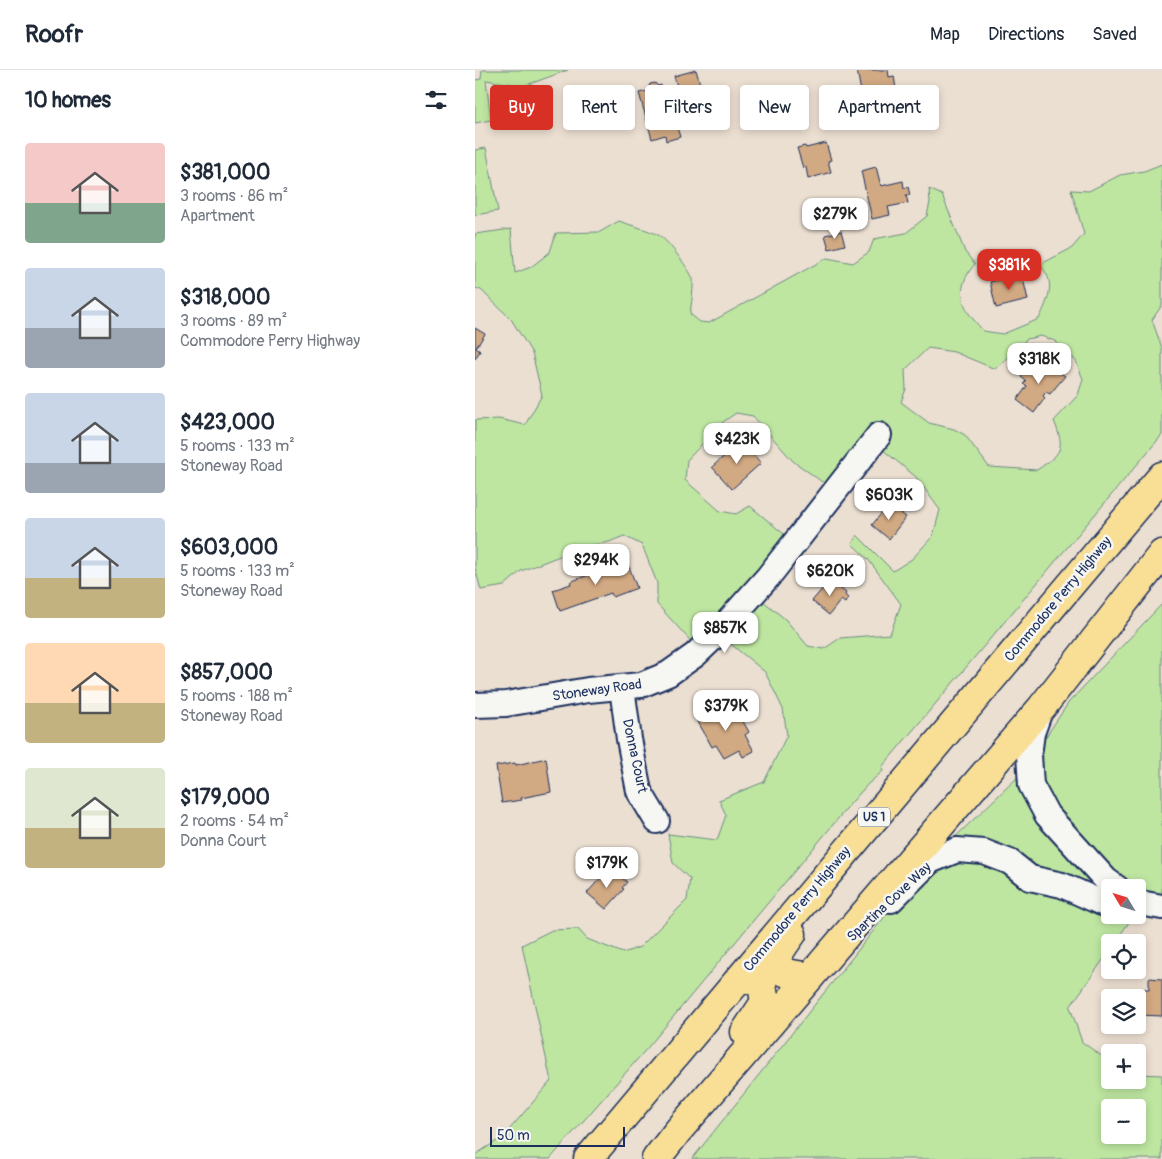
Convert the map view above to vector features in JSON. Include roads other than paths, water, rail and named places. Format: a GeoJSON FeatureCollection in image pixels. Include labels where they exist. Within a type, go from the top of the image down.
{"type":"FeatureCollection","features":[{"type":"Feature","properties":{"kind":"highway","name":"Commodore Perry Highway"},"geometry":{"type":"LineString","coordinates":[[588,1159],[1162,476]]}},
{"type":"Feature","properties":{"kind":"highway"},"geometry":{"type":"LineString","coordinates":[[656,1159],[677,1132],[1041,707],[1162,554]]}},
{"type":"Feature","properties":{"kind":"highway"},"geometry":{"type":"LineString","coordinates":[[810,977],[783,973],[776,966],[775,960],[898,790]]}},
{"type":"Feature","properties":{"kind":"highway"},"geometry":{"type":"LineString","coordinates":[[677,1132],[765,1002],[762,985],[749,978],[737,982]]}},
{"type":"Feature","properties":{"kind":"street","name":"Stoneway Road"},"geometry":{"type":"LineString","coordinates":[[475,705],[506,704],[588,690],[641,686],[669,674],[695,656],[768,577],[879,435]]}},
{"type":"Feature","properties":{"kind":"street","name":"Donna Court"},"geometry":{"type":"LineString","coordinates":[[622,688],[639,791],[657,821]]}},
{"type":"Feature","properties":{"kind":"street"},"geometry":{"type":"LineString","coordinates":[[1041,707],[1032,733],[1029,755],[1031,786],[1047,815],[1105,879]]}},
{"type":"Feature","properties":{"kind":"street"},"geometry":{"type":"LineString","coordinates":[[1062,885],[1075,881],[1080,870],[1078,849]]}},
{"type":"Feature","properties":{"kind":"street","name":"Spartina Cove Way"},"geometry":{"type":"LineString","coordinates":[[810,977],[930,861],[957,850],[984,852],[1010,862],[1030,878],[1062,885],[1101,902]]}}]}
